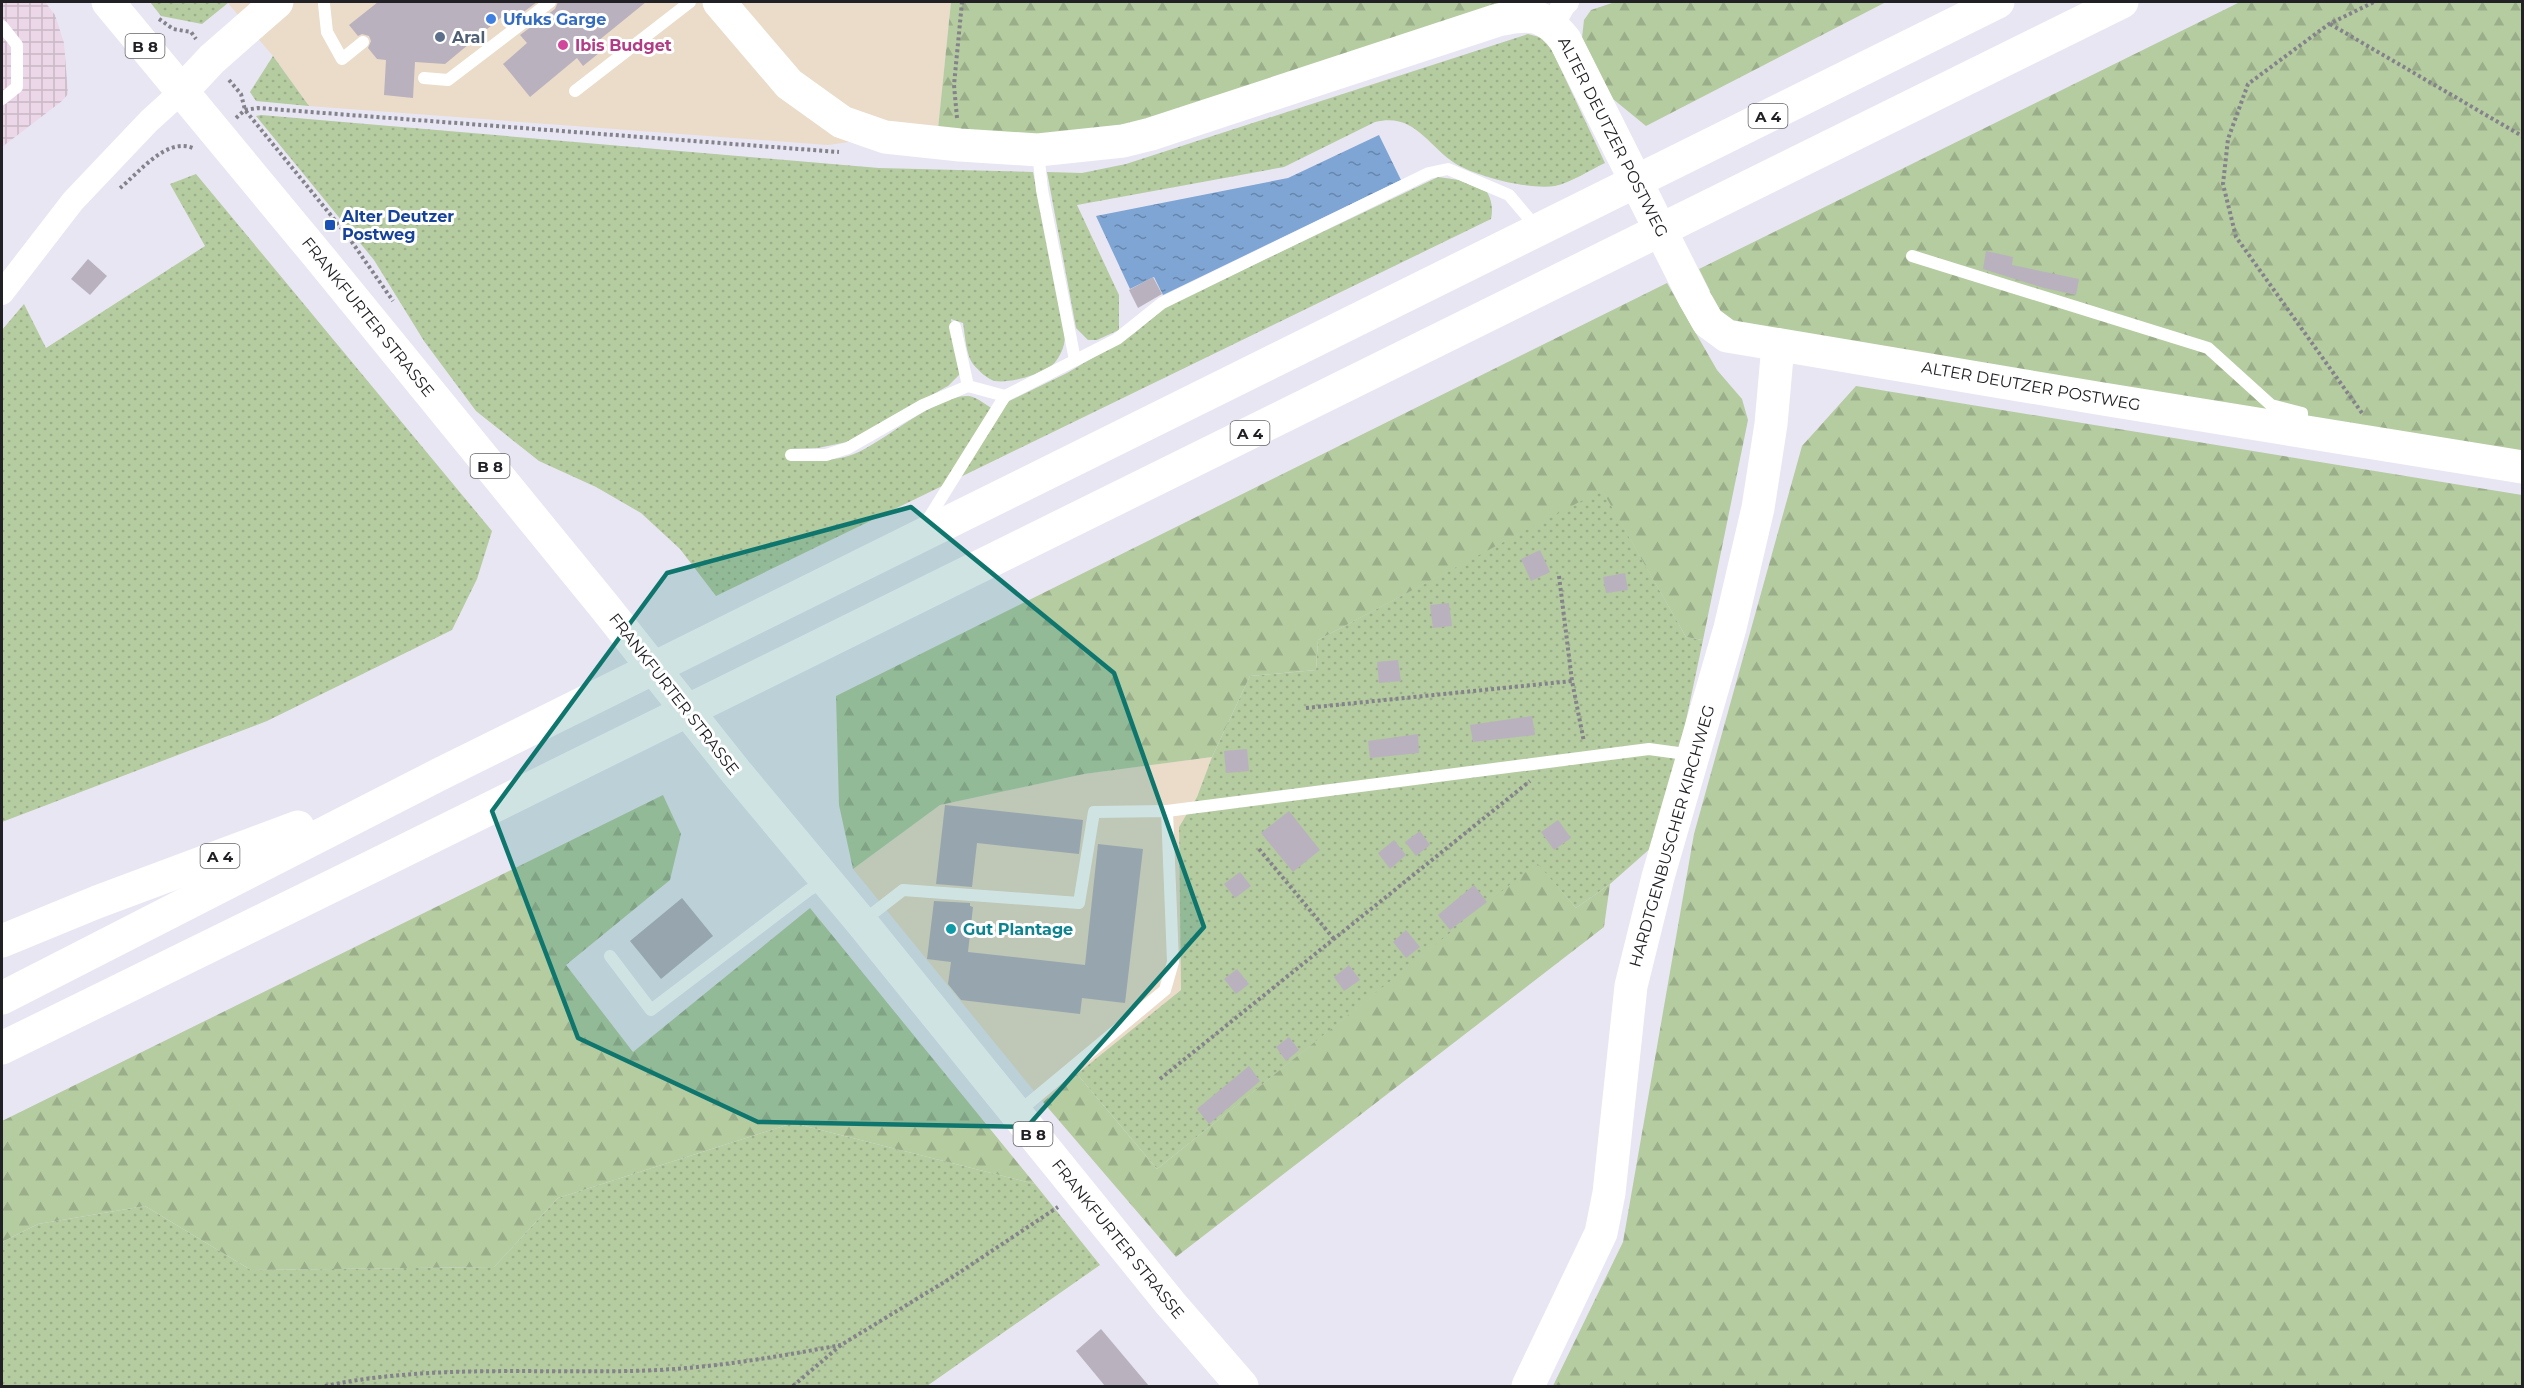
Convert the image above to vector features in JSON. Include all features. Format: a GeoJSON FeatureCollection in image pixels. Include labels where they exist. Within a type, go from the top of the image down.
{"type":"FeatureCollection","features":[{"type":"Feature","properties":{"kind":"main road","name":"FRANKFURTER STRASSE"},"geometry":{"type":"LineString","coordinates":[[108,2],[604,606],[736,772],[862,922],[1078,1190],[1242,1386]]}},
{"type":"Feature","properties":{"kind":"main road"},"geometry":{"type":"LineString","coordinates":[[182,91],[212,59],[277,2]]}},
{"type":"Feature","properties":{"kind":"main road","name":"ALTER DEUTZER POSTWEG"},"geometry":{"type":"LineString","coordinates":[[718,2],[789,84],[842,122],[885,137],[960,146],[1038,150],[1123,141],[1151,134],[1498,20],[1526,14],[1560,13],[1565,40],[1695,300],[1708,322],[1727,336],[2523,467]]}},
{"type":"Feature","properties":{"kind":"main road","name":"A 4"},"geometry":{"type":"LineString","coordinates":[[2,941],[97,902],[440,774],[1998,2]]}},
{"type":"Feature","properties":{"kind":"main road","name":"A 4"},"geometry":{"type":"LineString","coordinates":[[2,1054],[106,996],[388,859],[2122,2]]}},
{"type":"Feature","properties":{"kind":"main road","name":"HARDTGENBUSCHER KIRCHWEG"},"geometry":{"type":"LineString","coordinates":[[1528,1386],[1601,1233],[1609,1193],[1630,986],[1658,877],[1730,628],[1758,508],[1771,424],[1778,345]]}},
{"type":"Feature","properties":{"kind":"main road"},"geometry":{"type":"LineString","coordinates":[[2,998],[440,774]]}},
{"type":"Feature","properties":{"kind":"main road"},"geometry":{"type":"LineString","coordinates":[[2,1048],[106,996]]}},
{"type":"Feature","properties":{"kind":"street"},"geometry":{"type":"LineString","coordinates":[[2,293],[73,201],[149,121],[182,91]]}},
{"type":"Feature","properties":{"kind":"lane"},"geometry":{"type":"LineString","coordinates":[[324,2],[327,32],[342,59],[363,42]]}},
{"type":"Feature","properties":{"kind":"lane"},"geometry":{"type":"LineString","coordinates":[[424,78],[448,80],[550,2]]}},
{"type":"Feature","properties":{"kind":"lane"},"geometry":{"type":"LineString","coordinates":[[575,91],[690,2]]}},
{"type":"Feature","properties":{"kind":"lane"},"geometry":{"type":"LineString","coordinates":[[2,26],[17,45],[17,87],[2,99]]}},
{"type":"Feature","properties":{"kind":"lane"},"geometry":{"type":"LineString","coordinates":[[1038,150],[1041,190],[1075,360]]}},
{"type":"Feature","properties":{"kind":"lane"},"geometry":{"type":"LineString","coordinates":[[917,538],[1005,396],[1117,339],[1162,303],[1429,173],[1448,169],[1509,195],[1538,230]]}},
{"type":"Feature","properties":{"kind":"lane"},"geometry":{"type":"LineString","coordinates":[[1912,256],[2208,348],[2271,405],[2302,413],[2302,431]]}},
{"type":"Feature","properties":{"kind":"lane"},"geometry":{"type":"LineString","coordinates":[[955,327],[968,386]]}},
{"type":"Feature","properties":{"kind":"lane"},"geometry":{"type":"LineString","coordinates":[[791,455],[826,455],[848,448],[923,405],[968,386],[1005,396]]}},
{"type":"Feature","properties":{"kind":"lane"},"geometry":{"type":"LineString","coordinates":[[862,922],[903,890],[1079,903],[1094,812],[1167,811],[1649,749],[1694,755]]}},
{"type":"Feature","properties":{"kind":"lane"},"geometry":{"type":"LineString","coordinates":[[1016,1113],[1165,990],[1173,962],[1167,811]]}},
{"type":"Feature","properties":{"kind":"lane"},"geometry":{"type":"LineString","coordinates":[[610,956],[651,1010],[809,890],[826,880]]}},
{"type":"Feature","properties":{"kind":"path"},"geometry":{"type":"LineString","coordinates":[[960,146],[954,85],[962,2]]}},
{"type":"Feature","properties":{"kind":"path"},"geometry":{"type":"LineString","coordinates":[[2370,442],[2370,427],[2365,418],[2236,237],[2223,184],[2228,139],[2248,84],[2329,24],[2374,2]]}},
{"type":"Feature","properties":{"kind":"path"},"geometry":{"type":"LineString","coordinates":[[2329,24],[2523,136]]}},
{"type":"Feature","properties":{"kind":"path"},"geometry":{"type":"LineString","coordinates":[[114,192],[165,150],[183,146],[197,151],[245,110]]}},
{"type":"Feature","properties":{"kind":"path"},"geometry":{"type":"LineString","coordinates":[[1559,576],[1572,681],[1587,757]]}},
{"type":"Feature","properties":{"kind":"path"},"geometry":{"type":"LineString","coordinates":[[1306,708],[1572,681]]}},
{"type":"Feature","properties":{"kind":"path"},"geometry":{"type":"LineString","coordinates":[[1160,1079],[1529,783],[1542,762]]}},
{"type":"Feature","properties":{"kind":"path"},"geometry":{"type":"LineString","coordinates":[[1259,849],[1334,939]]}},
{"type":"Feature","properties":{"kind":"path"},"geometry":{"type":"LineString","coordinates":[[794,1386],[841,1345],[951,1278],[1058,1207],[1078,1190]]}},
{"type":"Feature","properties":{"kind":"path"},"geometry":{"type":"LineString","coordinates":[[325,1386],[380,1377],[432,1374],[633,1371],[756,1361],[841,1345]]}},
{"type":"Feature","properties":{"kind":"highlighted area"},"geometry":{"type":"Polygon","coordinates":[[[911,507],[1114,673],[1204,927],[1027,1127],[758,1122],[578,1038],[492,811],[667,573],[911,507]]]}},
{"type":"Feature","properties":{"kind":"shaded area"},"geometry":{"type":"Polygon","coordinates":[[[2,2],[45,2],[55,15],[64,43],[68,94],[2,147],[2,2]]]}},
{"type":"Feature","properties":{"kind":"shaded area"},"geometry":{"type":"Polygon","coordinates":[[[227,2],[951,2],[938,129],[828,145],[309,106],[273,56],[227,2]]]}},
{"type":"Feature","properties":{"kind":"shaded area"},"geometry":{"type":"Polygon","coordinates":[[[1212,757],[1197,797],[1179,827],[1181,990],[1043,1102],[853,869],[940,805],[1084,774],[1212,757]]]}},
{"type":"Feature","properties":{"kind":"green space"},"geometry":{"type":"Polygon","coordinates":[[[150,2],[228,3],[202,24],[161,16],[150,2]]]}},
{"type":"Feature","properties":{"kind":"green space"},"geometry":{"type":"Polygon","coordinates":[[[951,2],[1514,2],[1145,121],[1043,137],[938,129],[951,2]]]}},
{"type":"Feature","properties":{"kind":"green space"},"geometry":{"type":"Polygon","coordinates":[[[1615,2],[1886,2],[1646,126],[1613,99],[1582,38],[1584,20],[1591,10],[1615,2]]]}},
{"type":"Feature","properties":{"kind":"green space"},"geometry":{"type":"Polygon","coordinates":[[[2240,2],[2522,2],[2522,458],[1730,321],[1704,297],[1710,291],[1699,269],[2240,2]]]}},
{"type":"Feature","properties":{"kind":"green space"},"geometry":{"type":"Polygon","coordinates":[[[1528,34],[1543,38],[1550,46],[1605,163],[1555,186],[1518,184],[1490,178],[1466,169],[1456,164],[1410,126],[1388,120],[1375,122],[1284,167],[1077,205],[1119,295],[1119,330],[1097,340],[1088,340],[1076,328],[1047,172],[1082,173],[1126,164],[1528,34]]]}},
{"type":"Feature","properties":{"kind":"green space"},"geometry":{"type":"Polygon","coordinates":[[[273,56],[309,106],[256,101],[250,92],[273,56]]]}},
{"type":"Feature","properties":{"kind":"green space"},"geometry":{"type":"Polygon","coordinates":[[[256,116],[879,168],[1033,172],[1065,335],[1063,348],[1056,361],[1045,370],[1028,377],[1010,381],[992,380],[973,364],[966,345],[963,323],[951,319],[960,374],[948,386],[847,442],[818,448],[790,449],[790,460],[830,459],[854,454],[926,410],[956,397],[969,396],[993,409],[1067,373],[1133,334],[1167,306],[1438,177],[1459,180],[1487,192],[1492,212],[1491,219],[716,596],[680,549],[641,513],[596,487],[539,461],[476,411],[424,341],[374,260],[256,116]]]}},
{"type":"Feature","properties":{"kind":"green space"},"geometry":{"type":"Polygon","coordinates":[[[196,174],[492,531],[477,579],[452,630],[267,721],[2,822],[2,330],[24,304],[46,348],[205,246],[170,184],[196,174]]]}},
{"type":"Feature","properties":{"kind":"green space"},"geometry":{"type":"Polygon","coordinates":[[[1667,283],[1717,370],[1742,399],[1748,420],[1703,640],[1686,637],[1602,490],[1318,640],[1316,670],[1250,676],[1212,757],[1084,774],[940,805],[853,869],[839,805],[836,696],[1667,283]]]}},
{"type":"Feature","properties":{"kind":"green space"},"geometry":{"type":"Polygon","coordinates":[[[1856,386],[2522,495],[2522,1386],[1553,1386],[1623,1242],[1694,834],[1802,446],[1856,386]]]}},
{"type":"Feature","properties":{"kind":"green space"},"geometry":{"type":"Polygon","coordinates":[[[1602,489],[1686,637],[1703,640],[1661,839],[1610,884],[1576,908],[1537,864],[1157,1169],[1077,1074],[1181,990],[1179,827],[1197,797],[1212,757],[1250,676],[1316,670],[1318,640],[1602,489]]]}},
{"type":"Feature","properties":{"kind":"green space"},"geometry":{"type":"Polygon","coordinates":[[[663,795],[681,834],[670,880],[566,965],[633,1052],[810,908],[1035,1184],[793,1123],[558,1198],[494,1267],[251,1270],[145,1206],[38,1224],[2,1242],[2,1121],[663,795]]]}},
{"type":"Feature","properties":{"kind":"green space"},"geometry":{"type":"Polygon","coordinates":[[[1537,863],[1576,908],[1610,884],[1604,927],[1176,1257],[1043,1102],[1077,1074],[1157,1169],[1537,863]]]}},
{"type":"Feature","properties":{"kind":"green space"},"geometry":{"type":"Polygon","coordinates":[[[793,1123],[1035,1184],[1100,1265],[927,1386],[2,1386],[2,1242],[38,1224],[145,1206],[251,1270],[494,1267],[558,1198],[793,1123]]]}},
{"type":"Feature","properties":{"kind":"water"},"geometry":{"type":"Polygon","coordinates":[[[1379,135],[1401,180],[1163,295],[1154,277],[1130,289],[1096,216],[1288,178],[1379,135]]]}},
{"type":"Feature","properties":{"kind":"building"},"geometry":{"type":"Polygon","coordinates":[[[378,2],[537,2],[510,22],[504,15],[445,64],[415,62],[413,98],[384,95],[386,60],[377,59],[368,48],[371,41],[369,36],[362,34],[358,36],[349,25],[378,2]]]}},
{"type":"Feature","properties":{"kind":"building","name":"Ibis Budget"},"geometry":{"type":"Polygon","coordinates":[[[558,2],[646,2],[598,41],[604,49],[583,66],[577,58],[530,97],[503,64],[527,43],[520,35],[555,9],[558,2]]]}},
{"type":"Feature","properties":{"kind":"building"},"geometry":{"type":"Polygon","coordinates":[[[1986,251],[2013,257],[2012,265],[2079,279],[2076,295],[2044,288],[1983,269],[1986,251]]]}},
{"type":"Feature","properties":{"kind":"building"},"geometry":{"type":"Polygon","coordinates":[[[88,259],[107,276],[90,295],[71,279],[88,259]]]}},
{"type":"Feature","properties":{"kind":"building"},"geometry":{"type":"Polygon","coordinates":[[[1153,277],[1162,294],[1138,308],[1129,290],[1153,277]]]}},
{"type":"Feature","properties":{"kind":"building"},"geometry":{"type":"Polygon","coordinates":[[[1540,550],[1550,572],[1531,581],[1521,559],[1540,550]]]}},
{"type":"Feature","properties":{"kind":"building"},"geometry":{"type":"Polygon","coordinates":[[[1625,573],[1628,590],[1606,593],[1603,577],[1625,573]]]}},
{"type":"Feature","properties":{"kind":"building"},"geometry":{"type":"Polygon","coordinates":[[[1449,603],[1452,626],[1433,628],[1430,605],[1449,603]]]}},
{"type":"Feature","properties":{"kind":"building"},"geometry":{"type":"Polygon","coordinates":[[[1398,660],[1401,681],[1379,683],[1377,662],[1398,660]]]}},
{"type":"Feature","properties":{"kind":"building"},"geometry":{"type":"Polygon","coordinates":[[[1532,716],[1535,735],[1473,742],[1470,725],[1532,716]]]}},
{"type":"Feature","properties":{"kind":"building"},"geometry":{"type":"Polygon","coordinates":[[[1418,734],[1419,753],[1370,758],[1368,741],[1418,734]]]}},
{"type":"Feature","properties":{"kind":"building"},"geometry":{"type":"Polygon","coordinates":[[[1247,749],[1249,771],[1226,773],[1224,751],[1247,749]]]}},
{"type":"Feature","properties":{"kind":"building"},"geometry":{"type":"Polygon","coordinates":[[[945,805],[1083,820],[1079,854],[977,843],[972,887],[936,884],[945,805]]]}},
{"type":"Feature","properties":{"kind":"building"},"geometry":{"type":"Polygon","coordinates":[[[1289,811],[1320,850],[1293,872],[1261,833],[1289,811]]]}},
{"type":"Feature","properties":{"kind":"building"},"geometry":{"type":"Polygon","coordinates":[[[1558,820],[1571,838],[1554,850],[1541,832],[1558,820]]]}},
{"type":"Feature","properties":{"kind":"building"},"geometry":{"type":"Polygon","coordinates":[[[1420,831],[1430,845],[1416,856],[1405,842],[1420,831]]]}},
{"type":"Feature","properties":{"kind":"building"},"geometry":{"type":"Polygon","coordinates":[[[1394,840],[1406,855],[1390,869],[1378,853],[1394,840]]]}},
{"type":"Feature","properties":{"kind":"building"},"geometry":{"type":"Polygon","coordinates":[[[1098,844],[1143,849],[1125,1003],[1082,998],[1080,1014],[961,1000],[948,984],[951,962],[927,959],[934,901],[970,903],[973,907],[968,952],[1085,965],[1098,844]]]}},
{"type":"Feature","properties":{"kind":"building"},"geometry":{"type":"Polygon","coordinates":[[[1240,872],[1251,886],[1235,898],[1224,884],[1240,872]]]}},
{"type":"Feature","properties":{"kind":"building"},"geometry":{"type":"Polygon","coordinates":[[[1474,885],[1487,902],[1450,930],[1438,915],[1474,885]]]}},
{"type":"Feature","properties":{"kind":"building"},"geometry":{"type":"Polygon","coordinates":[[[682,898],[713,936],[661,979],[630,941],[682,898]]]}},
{"type":"Feature","properties":{"kind":"building"},"geometry":{"type":"Polygon","coordinates":[[[1406,930],[1420,947],[1406,958],[1393,942],[1406,930]]]}},
{"type":"Feature","properties":{"kind":"building"},"geometry":{"type":"Polygon","coordinates":[[[1349,965],[1360,980],[1344,991],[1334,977],[1349,965]]]}},
{"type":"Feature","properties":{"kind":"building"},"geometry":{"type":"Polygon","coordinates":[[[1237,969],[1249,984],[1236,994],[1224,979],[1237,969]]]}},
{"type":"Feature","properties":{"kind":"building"},"geometry":{"type":"Polygon","coordinates":[[[1289,1037],[1299,1050],[1286,1061],[1276,1047],[1289,1037]]]}},
{"type":"Feature","properties":{"kind":"building"},"geometry":{"type":"Polygon","coordinates":[[[1249,1066],[1260,1081],[1209,1124],[1197,1109],[1249,1066]]]}},
{"type":"Feature","properties":{"kind":"building"},"geometry":{"type":"Polygon","coordinates":[[[1101,1329],[1149,1386],[1105,1386],[1076,1351],[1101,1329]]]}},
{"type":"Feature","properties":{"kind":"place","name":"Ufuks Garge"},"geometry":{"type":"Point","coordinates":[491,19]}},
{"type":"Feature","properties":{"kind":"place","name":"Aral"},"geometry":{"type":"Point","coordinates":[440,37]}},
{"type":"Feature","properties":{"kind":"place","name":"Ibis Budget"},"geometry":{"type":"Point","coordinates":[563,45]}},
{"type":"Feature","properties":{"kind":"place","name":"Alter Deutzer Postweg"},"geometry":{"type":"Point","coordinates":[330,225]}},
{"type":"Feature","properties":{"kind":"place","name":"Gut Plantage"},"geometry":{"type":"Point","coordinates":[951,929]}}]}
